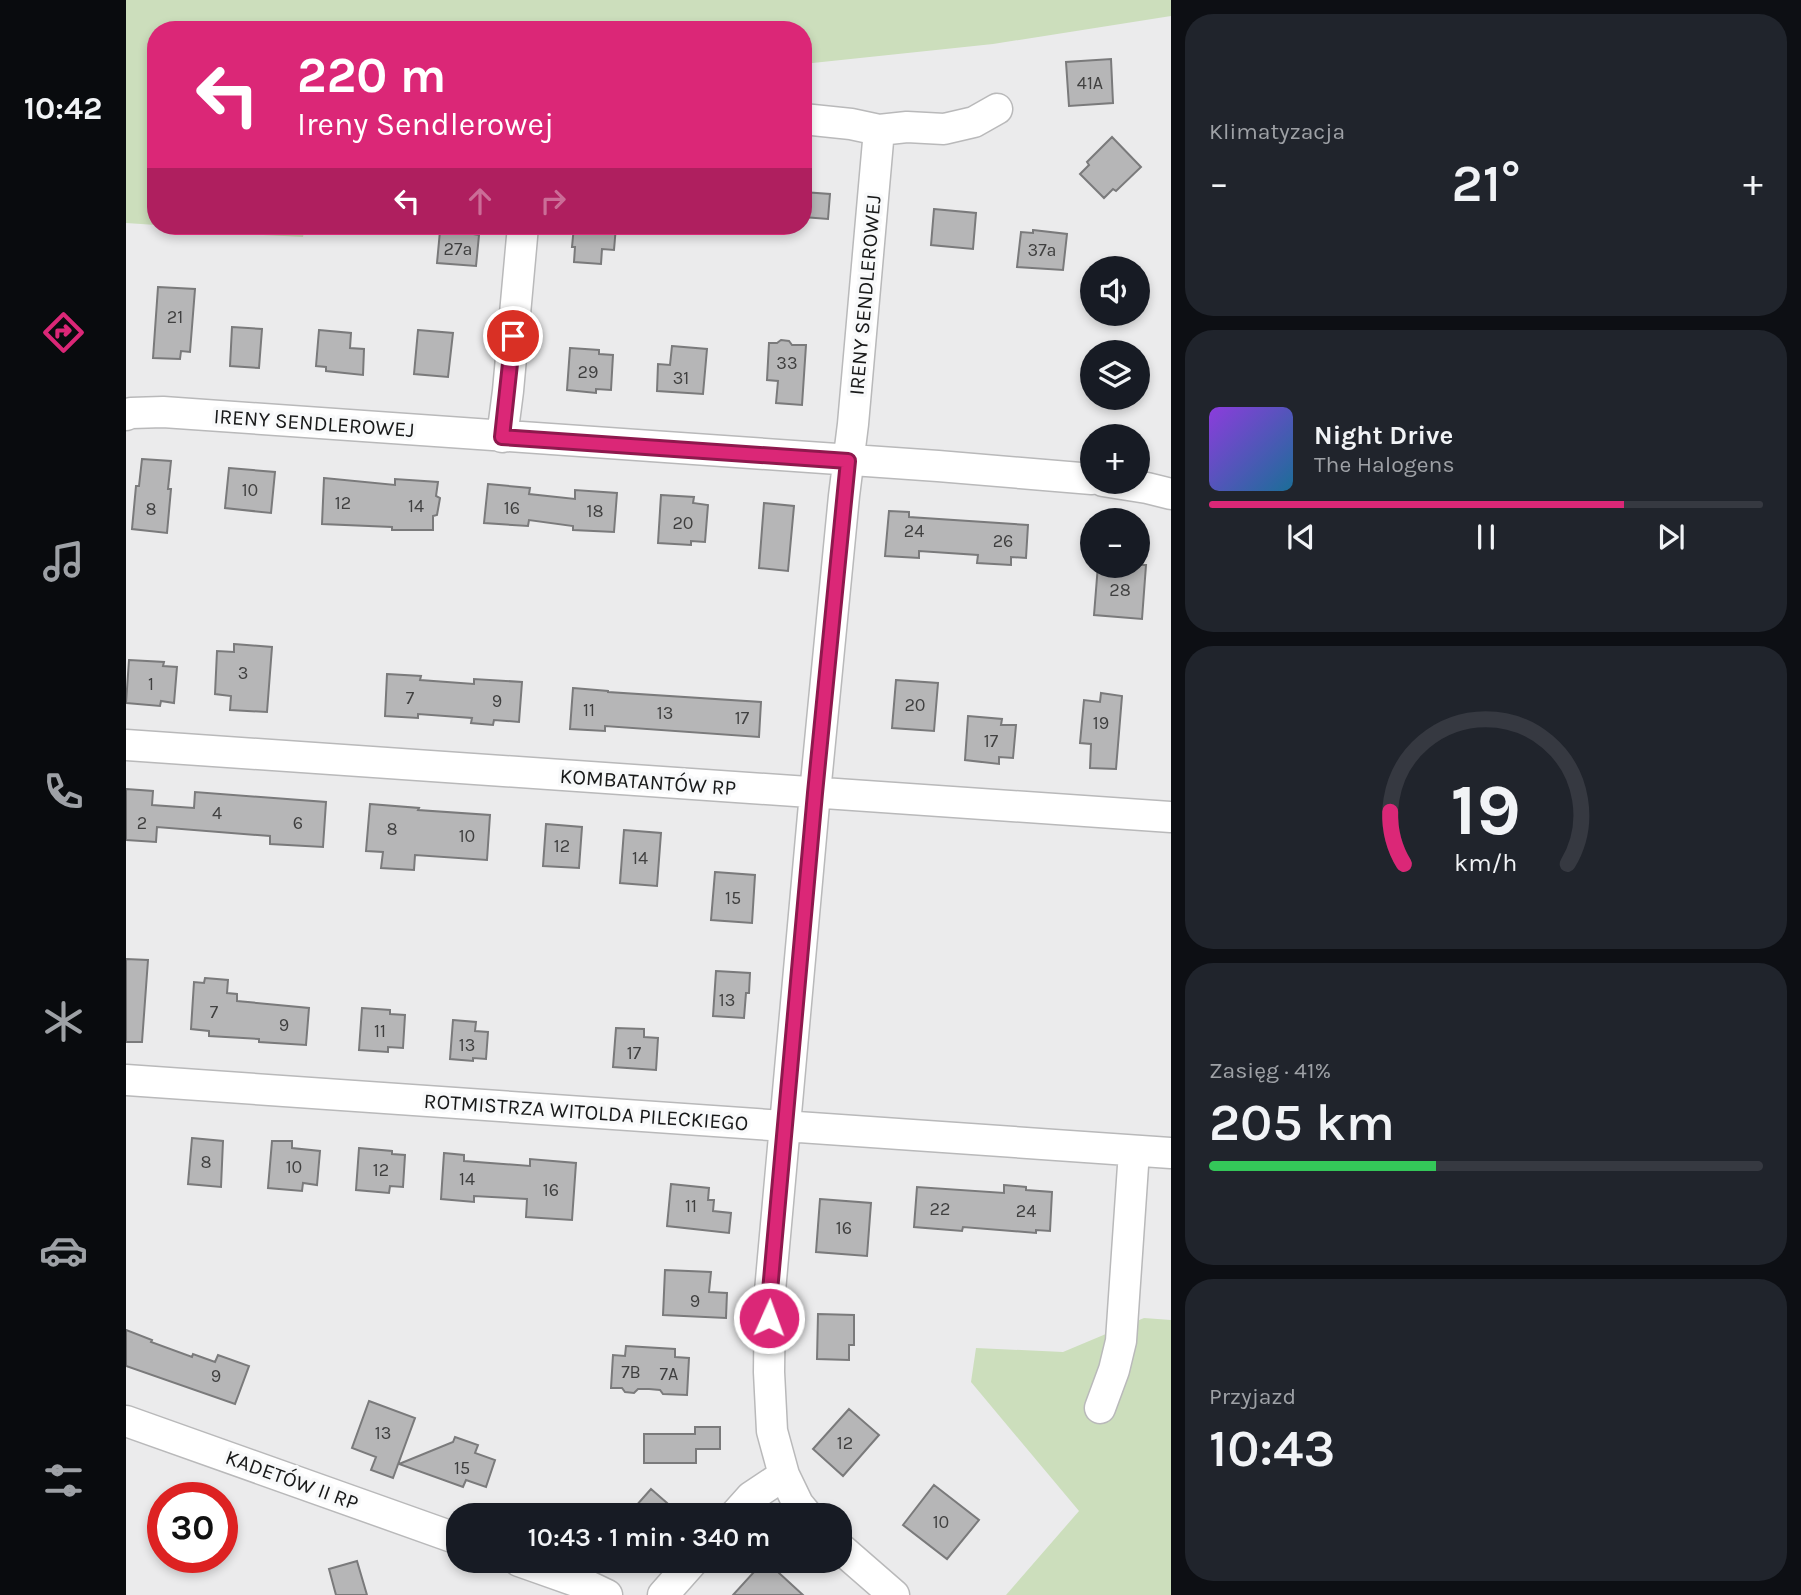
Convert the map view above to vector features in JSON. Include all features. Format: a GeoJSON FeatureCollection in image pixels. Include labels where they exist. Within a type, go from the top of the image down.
{"type":"FeatureCollection","features":[{"type":"Feature","properties":{"kind":"street"},"geometry":{"type":"LineString","coordinates":[[812,120],[879,130],[907,127],[944,129],[974,121],[997,109]]}},
{"type":"Feature","properties":{"kind":"street","name":"IRENY SENDLEROWEJ"},"geometry":{"type":"LineString","coordinates":[[848,461],[879,130]]}},
{"type":"Feature","properties":{"kind":"street"},"geometry":{"type":"LineString","coordinates":[[502,437],[522,235]]}},
{"type":"Feature","properties":{"kind":"street","name":"IRENY SENDLEROWEJ"},"geometry":{"type":"LineString","coordinates":[[126,415],[163,412],[1006,471],[1080,479]]}},
{"type":"Feature","properties":{"kind":"street"},"geometry":{"type":"LineString","coordinates":[[798,1503],[784,1475],[772,1431],[769,1372],[770,1291],[848,461]]}},
{"type":"Feature","properties":{"kind":"street"},"geometry":{"type":"LineString","coordinates":[[1150,489],[1171,494]]}},
{"type":"Feature","properties":{"kind":"street","name":"KOMBATANTÓW RP"},"geometry":{"type":"LineString","coordinates":[[126,745],[1171,817]]}},
{"type":"Feature","properties":{"kind":"street","name":"ROTMISTRZA WITOLDA PILECKIEGO"},"geometry":{"type":"LineString","coordinates":[[126,1080],[1171,1153]]}},
{"type":"Feature","properties":{"kind":"street"},"geometry":{"type":"LineString","coordinates":[[1100,1408],[1114,1370],[1121,1340],[1134,1151]]}},
{"type":"Feature","properties":{"kind":"street","name":"KADETÓW II RP"},"geometry":{"type":"LineString","coordinates":[[126,1421],[446,1535]]}},
{"type":"Feature","properties":{"kind":"street"},"geometry":{"type":"LineString","coordinates":[[746,1503],[784,1475]]}},
{"type":"Feature","properties":{"kind":"street"},"geometry":{"type":"LineString","coordinates":[[852,1558],[894,1595]]}},
{"type":"Feature","properties":{"kind":"street"},"geometry":{"type":"LineString","coordinates":[[553,1573],[607,1595]]}},
{"type":"Feature","properties":{"kind":"street"},"geometry":{"type":"LineString","coordinates":[[663,1595],[682,1573]]}},
{"type":"Feature","properties":{"kind":"green space"},"geometry":{"type":"Polygon","coordinates":[[[126,0],[1171,0],[1171,16],[993,44],[812,63],[812,21],[147,21],[147,224],[126,223],[126,0]]]}},
{"type":"Feature","properties":{"kind":"green space"},"geometry":{"type":"Polygon","coordinates":[[[262,235],[303,235],[303,237],[262,235]]]}},
{"type":"Feature","properties":{"kind":"green space"},"geometry":{"type":"Polygon","coordinates":[[[1144,1318],[1171,1320],[1171,1595],[1006,1595],[1079,1511],[971,1382],[976,1348],[1063,1352],[1144,1318]]]}},
{"type":"Feature","properties":{"kind":"building"},"geometry":{"type":"Polygon","coordinates":[[[1111,59],[1113,103],[1069,106],[1066,62],[1111,59]]]}},
{"type":"Feature","properties":{"kind":"building"},"geometry":{"type":"Polygon","coordinates":[[[1112,137],[1141,167],[1116,191],[1113,189],[1104,198],[1080,174],[1089,165],[1087,162],[1112,137]]]}},
{"type":"Feature","properties":{"kind":"building"},"geometry":{"type":"Polygon","coordinates":[[[812,193],[830,194],[828,219],[812,218],[812,193]]]}},
{"type":"Feature","properties":{"kind":"building"},"geometry":{"type":"Polygon","coordinates":[[[934,209],[976,213],[973,249],[931,245],[934,209]]]}},
{"type":"Feature","properties":{"kind":"building"},"geometry":{"type":"Polygon","coordinates":[[[1033,230],[1067,234],[1063,270],[1017,267],[1021,232],[1033,233],[1033,230]]]}},
{"type":"Feature","properties":{"kind":"building"},"geometry":{"type":"Polygon","coordinates":[[[440,235],[479,235],[476,266],[437,263],[440,235]]]}},
{"type":"Feature","properties":{"kind":"building"},"geometry":{"type":"Polygon","coordinates":[[[573,235],[615,235],[614,250],[602,249],[601,264],[574,262],[575,247],[572,247],[573,235]]]}},
{"type":"Feature","properties":{"kind":"building"},"geometry":{"type":"Polygon","coordinates":[[[158,287],[195,289],[190,352],[181,351],[180,359],[153,358],[158,287]]]}},
{"type":"Feature","properties":{"kind":"building"},"geometry":{"type":"Polygon","coordinates":[[[232,327],[262,329],[259,368],[230,366],[232,327]]]}},
{"type":"Feature","properties":{"kind":"building"},"geometry":{"type":"Polygon","coordinates":[[[319,330],[351,333],[350,348],[364,349],[363,375],[326,371],[326,367],[316,366],[319,330]]]}},
{"type":"Feature","properties":{"kind":"building"},"geometry":{"type":"Polygon","coordinates":[[[418,330],[453,333],[448,377],[414,374],[418,330]]]}},
{"type":"Feature","properties":{"kind":"building"},"geometry":{"type":"Polygon","coordinates":[[[789,341],[792,345],[806,345],[802,405],[776,403],[778,381],[767,380],[769,343],[789,341]]]}},
{"type":"Feature","properties":{"kind":"building"},"geometry":{"type":"Polygon","coordinates":[[[672,346],[707,349],[703,394],[657,391],[658,364],[670,365],[672,346]]]}},
{"type":"Feature","properties":{"kind":"building"},"geometry":{"type":"Polygon","coordinates":[[[570,348],[599,350],[599,354],[613,355],[611,390],[596,389],[596,393],[567,390],[570,348]]]}},
{"type":"Feature","properties":{"kind":"building"},"geometry":{"type":"Polygon","coordinates":[[[142,459],[171,461],[167,533],[132,529],[136,486],[139,486],[142,459]]]}},
{"type":"Feature","properties":{"kind":"building"},"geometry":{"type":"Polygon","coordinates":[[[229,468],[275,472],[271,513],[225,508],[229,468]]]}},
{"type":"Feature","properties":{"kind":"building"},"geometry":{"type":"Polygon","coordinates":[[[324,478],[395,485],[395,479],[438,482],[436,496],[440,498],[437,515],[433,516],[433,530],[392,530],[392,527],[322,524],[324,478]]]}},
{"type":"Feature","properties":{"kind":"building"},"geometry":{"type":"Polygon","coordinates":[[[488,484],[530,488],[529,494],[575,499],[575,490],[617,493],[614,532],[573,530],[573,526],[529,520],[528,526],[484,523],[488,484]]]}},
{"type":"Feature","properties":{"kind":"building"},"geometry":{"type":"Polygon","coordinates":[[[661,495],[694,497],[693,503],[708,505],[705,542],[691,541],[691,545],[658,543],[661,495]]]}},
{"type":"Feature","properties":{"kind":"building"},"geometry":{"type":"Polygon","coordinates":[[[764,503],[794,506],[788,571],[759,568],[764,503]]]}},
{"type":"Feature","properties":{"kind":"building"},"geometry":{"type":"Polygon","coordinates":[[[889,511],[909,512],[909,517],[1028,525],[1026,558],[1011,557],[1011,565],[977,563],[978,555],[919,551],[919,558],[885,556],[889,511]]]}},
{"type":"Feature","properties":{"kind":"building"},"geometry":{"type":"Polygon","coordinates":[[[1097,578],[1145,578],[1142,619],[1094,615],[1097,578]]]}},
{"type":"Feature","properties":{"kind":"building"},"geometry":{"type":"Polygon","coordinates":[[[234,644],[272,647],[267,712],[230,710],[231,696],[215,694],[217,651],[234,652],[234,644]]]}},
{"type":"Feature","properties":{"kind":"building"},"geometry":{"type":"Polygon","coordinates":[[[129,660],[164,662],[163,666],[177,667],[174,703],[161,701],[160,706],[126,703],[129,660]]]}},
{"type":"Feature","properties":{"kind":"building"},"geometry":{"type":"Polygon","coordinates":[[[387,674],[421,676],[420,680],[474,684],[474,679],[522,682],[519,722],[494,720],[493,725],[471,723],[472,718],[418,714],[418,718],[385,716],[387,674]]]}},
{"type":"Feature","properties":{"kind":"building"},"geometry":{"type":"Polygon","coordinates":[[[896,680],[938,683],[934,731],[892,728],[896,680]]]}},
{"type":"Feature","properties":{"kind":"building"},"geometry":{"type":"Polygon","coordinates":[[[573,688],[761,702],[759,737],[605,726],[605,731],[570,729],[573,688]]]}},
{"type":"Feature","properties":{"kind":"building"},"geometry":{"type":"Polygon","coordinates":[[[1101,693],[1122,696],[1116,769],[1090,768],[1091,744],[1080,743],[1084,700],[1100,702],[1101,693]]]}},
{"type":"Feature","properties":{"kind":"building"},"geometry":{"type":"Polygon","coordinates":[[[968,716],[1002,719],[1001,725],[1016,725],[1013,758],[999,757],[999,764],[965,760],[968,716]]]}},
{"type":"Feature","properties":{"kind":"building"},"geometry":{"type":"Polygon","coordinates":[[[126,789],[153,791],[152,805],[194,808],[195,792],[326,802],[323,847],[270,844],[270,836],[157,827],[156,842],[126,840],[126,789]]]}},
{"type":"Feature","properties":{"kind":"building"},"geometry":{"type":"Polygon","coordinates":[[[370,804],[490,815],[487,860],[415,855],[414,870],[381,868],[383,852],[366,851],[370,804]]]}},
{"type":"Feature","properties":{"kind":"building"},"geometry":{"type":"Polygon","coordinates":[[[546,824],[582,827],[579,868],[543,866],[546,824]]]}},
{"type":"Feature","properties":{"kind":"building"},"geometry":{"type":"Polygon","coordinates":[[[624,830],[661,833],[657,886],[620,883],[624,830]]]}},
{"type":"Feature","properties":{"kind":"building"},"geometry":{"type":"Polygon","coordinates":[[[715,872],[755,875],[752,923],[711,920],[715,872]]]}},
{"type":"Feature","properties":{"kind":"building"},"geometry":{"type":"Polygon","coordinates":[[[126,959],[148,960],[142,1042],[126,1042],[126,959]]]}},
{"type":"Feature","properties":{"kind":"building"},"geometry":{"type":"Polygon","coordinates":[[[716,971],[750,973],[744,1018],[713,1016],[716,971]]]}},
{"type":"Feature","properties":{"kind":"building"},"geometry":{"type":"Polygon","coordinates":[[[205,978],[228,980],[227,993],[237,994],[237,1001],[309,1008],[306,1045],[209,1036],[209,1031],[191,1029],[194,982],[204,983],[205,978]]]}},
{"type":"Feature","properties":{"kind":"building"},"geometry":{"type":"Polygon","coordinates":[[[362,1008],[390,1010],[390,1014],[405,1015],[403,1048],[388,1047],[388,1052],[359,1050],[362,1008]]]}},
{"type":"Feature","properties":{"kind":"building"},"geometry":{"type":"Polygon","coordinates":[[[453,1020],[476,1022],[475,1031],[488,1032],[486,1059],[450,1059],[453,1020]]]}},
{"type":"Feature","properties":{"kind":"building"},"geometry":{"type":"Polygon","coordinates":[[[616,1028],[644,1029],[644,1037],[658,1038],[656,1070],[613,1067],[616,1028]]]}},
{"type":"Feature","properties":{"kind":"building"},"geometry":{"type":"Polygon","coordinates":[[[192,1138],[223,1141],[221,1187],[188,1184],[192,1138]]]}},
{"type":"Feature","properties":{"kind":"building"},"geometry":{"type":"Polygon","coordinates":[[[272,1141],[292,1141],[292,1148],[320,1151],[317,1185],[303,1183],[302,1191],[268,1188],[272,1141]]]}},
{"type":"Feature","properties":{"kind":"building"},"geometry":{"type":"Polygon","coordinates":[[[359,1148],[405,1155],[403,1187],[390,1186],[389,1193],[356,1190],[359,1148]]]}},
{"type":"Feature","properties":{"kind":"building"},"geometry":{"type":"Polygon","coordinates":[[[444,1153],[464,1155],[464,1161],[530,1166],[530,1159],[576,1163],[572,1220],[526,1217],[527,1199],[474,1196],[474,1202],[441,1199],[444,1153]]]}},
{"type":"Feature","properties":{"kind":"building"},"geometry":{"type":"Polygon","coordinates":[[[671,1184],[709,1188],[708,1200],[714,1200],[713,1211],[731,1213],[729,1233],[667,1226],[671,1184]]]}},
{"type":"Feature","properties":{"kind":"building"},"geometry":{"type":"Polygon","coordinates":[[[1004,1185],[1052,1192],[1050,1231],[1036,1230],[1036,1233],[963,1227],[962,1231],[914,1227],[917,1187],[1004,1193],[1004,1185]]]}},
{"type":"Feature","properties":{"kind":"building"},"geometry":{"type":"Polygon","coordinates":[[[820,1199],[871,1203],[867,1256],[816,1252],[820,1199]]]}},
{"type":"Feature","properties":{"kind":"building"},"geometry":{"type":"Polygon","coordinates":[[[665,1270],[711,1272],[709,1292],[727,1293],[726,1318],[663,1315],[665,1270]]]}},
{"type":"Feature","properties":{"kind":"building"},"geometry":{"type":"Polygon","coordinates":[[[818,1314],[854,1315],[854,1345],[849,1345],[849,1360],[817,1359],[818,1314]]]}},
{"type":"Feature","properties":{"kind":"building"},"geometry":{"type":"Polygon","coordinates":[[[126,1330],[192,1357],[193,1354],[215,1362],[218,1355],[249,1366],[235,1404],[126,1366],[126,1330]]]}},
{"type":"Feature","properties":{"kind":"building"},"geometry":{"type":"Polygon","coordinates":[[[626,1346],[675,1349],[675,1357],[689,1358],[687,1395],[663,1394],[660,1390],[649,1389],[638,1389],[634,1393],[625,1392],[622,1388],[611,1388],[613,1355],[625,1356],[626,1346]]]}},
{"type":"Feature","properties":{"kind":"building"},"geometry":{"type":"Polygon","coordinates":[[[369,1401],[415,1418],[393,1478],[371,1470],[376,1457],[352,1448],[369,1401]]]}},
{"type":"Feature","properties":{"kind":"building"},"geometry":{"type":"Polygon","coordinates":[[[849,1409],[879,1435],[843,1476],[813,1449],[849,1409]]]}},
{"type":"Feature","properties":{"kind":"building"},"geometry":{"type":"Polygon","coordinates":[[[695,1427],[720,1427],[720,1449],[696,1449],[696,1463],[644,1463],[644,1434],[695,1434],[695,1427]]]}},
{"type":"Feature","properties":{"kind":"building"},"geometry":{"type":"Polygon","coordinates":[[[455,1437],[478,1445],[475,1453],[495,1460],[486,1487],[466,1480],[463,1487],[399,1464],[453,1442],[455,1437]]]}},
{"type":"Feature","properties":{"kind":"building"},"geometry":{"type":"Polygon","coordinates":[[[934,1485],[979,1520],[947,1559],[903,1525],[934,1485]]]}},
{"type":"Feature","properties":{"kind":"building"},"geometry":{"type":"Polygon","coordinates":[[[651,1489],[667,1503],[639,1503],[651,1489]]]}},
{"type":"Feature","properties":{"kind":"building"},"geometry":{"type":"Polygon","coordinates":[[[357,1561],[367,1595],[336,1595],[329,1569],[357,1561]]]}},
{"type":"Feature","properties":{"kind":"building"},"geometry":{"type":"Polygon","coordinates":[[[753,1573],[779,1573],[803,1595],[733,1595],[753,1573]]]}},
{"type":"Feature","properties":{"kind":"route"},"geometry":{"type":"LineString","coordinates":[[513,336],[502,437],[848,461],[815,793],[769,1318]]}}]}
